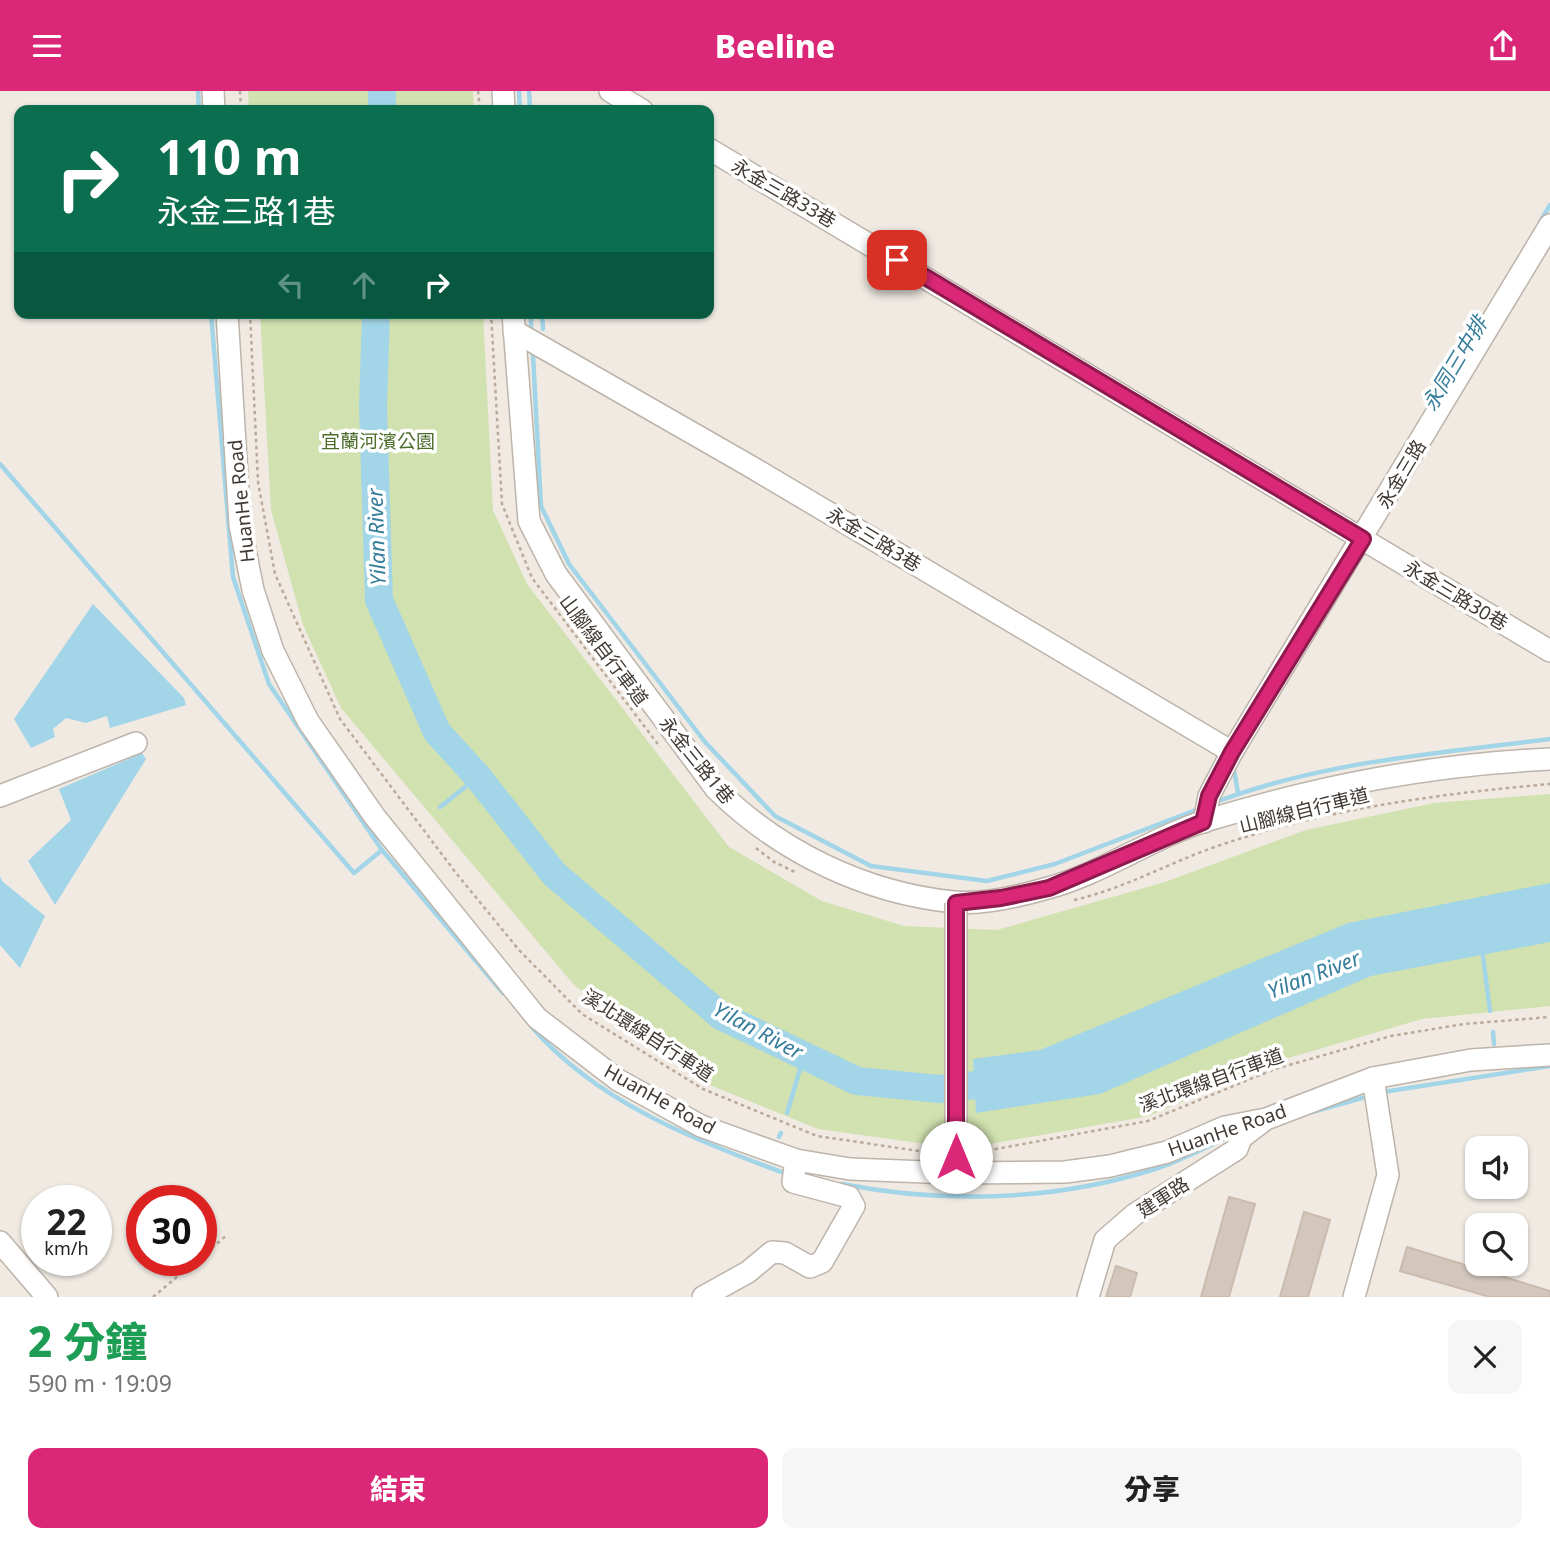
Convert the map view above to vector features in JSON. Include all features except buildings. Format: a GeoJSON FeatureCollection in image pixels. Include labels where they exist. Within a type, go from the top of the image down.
{"type":"FeatureCollection","features":[{"type":"Feature","properties":{"kind":"street"},"geometry":{"type":"LineString","coordinates":[[610,91],[634,105]]}},
{"type":"Feature","properties":{"kind":"street","name":"永金三路33巷"},"geometry":{"type":"LineString","coordinates":[[714,152],[1363,539]]}},
{"type":"Feature","properties":{"kind":"street","name":"永金三路"},"geometry":{"type":"LineString","coordinates":[[1203,822],[1209,796],[1232,752],[1363,539],[1550,225]]}},
{"type":"Feature","properties":{"kind":"street","name":"HuanHe Road"},"geometry":{"type":"LineString","coordinates":[[227,319],[240,525],[253,590],[273,651],[307,721],[375,817],[537,1018],[618,1080],[701,1126],[796,1160],[850,1169],[953,1165],[1065,1172],[1110,1166],[1167,1152],[1225,1127],[1266,1119],[1373,1078],[1471,1060],[1550,1055]]}},
{"type":"Feature","properties":{"kind":"street","name":"永金三路3巷"},"geometry":{"type":"LineString","coordinates":[[513,322],[748,465],[1232,752]]}},
{"type":"Feature","properties":{"kind":"street","name":"永金三路1巷"},"geometry":{"type":"LineString","coordinates":[[513,322],[530,521],[556,574],[695,762],[747,820],[822,865],[885,890],[956,903],[1001,898],[1049,888],[1203,822],[1307,791],[1396,773],[1550,759]]}},
{"type":"Feature","properties":{"kind":"street","name":"永金三路30巷"},"geometry":{"type":"LineString","coordinates":[[1363,539],[1550,651]]}},
{"type":"Feature","properties":{"kind":"street"},"geometry":{"type":"LineString","coordinates":[[0,796],[136,743]]}},
{"type":"Feature","properties":{"kind":"street"},"geometry":{"type":"LineString","coordinates":[[953,1165],[956,903]]}},
{"type":"Feature","properties":{"kind":"street"},"geometry":{"type":"LineString","coordinates":[[1354,1297],[1388,1174],[1373,1078]]}},
{"type":"Feature","properties":{"kind":"street","name":"建軍路"},"geometry":{"type":"LineString","coordinates":[[1088,1297],[1105,1240],[1135,1214],[1237,1149],[1241,1138],[1266,1119]]}},
{"type":"Feature","properties":{"kind":"street"},"geometry":{"type":"LineString","coordinates":[[704,1297],[748,1272],[772,1252],[785,1254],[810,1267],[822,1262],[853,1206],[849,1197],[793,1182],[796,1160]]}},
{"type":"Feature","properties":{"kind":"street"},"geometry":{"type":"LineString","coordinates":[[0,1242],[47,1297]]}},
{"type":"Feature","properties":{"kind":"path","name":"溪北環線自行車道"},"geometry":{"type":"LineString","coordinates":[[250,319],[258,482],[275,574],[340,719],[456,873],[519,950],[583,1014],[703,1089],[817,1136],[953,1165],[1148,1121],[1275,1069],[1391,1036],[1464,1024],[1550,1017]]}},
{"type":"Feature","properties":{"kind":"path","name":"山腳線自行車道"},"geometry":{"type":"LineString","coordinates":[[491,319],[502,504],[517,547],[540,589],[666,754]]}},
{"type":"Feature","properties":{"kind":"path","name":"山腳線自行車道"},"geometry":{"type":"LineString","coordinates":[[1068,902],[1109,892],[1210,849],[1314,820],[1404,799],[1550,784]]}},
{"type":"Feature","properties":{"kind":"path"},"geometry":{"type":"LineString","coordinates":[[755,847],[774,862],[797,873]]}},
{"type":"Feature","properties":{"kind":"path"},"geometry":{"type":"LineString","coordinates":[[217,1243],[227,1235]]}},
{"type":"Feature","properties":{"kind":"path"},"geometry":{"type":"LineString","coordinates":[[153,1297],[178,1276]]}},
{"type":"Feature","properties":{"kind":"green space"},"geometry":{"type":"Polygon","coordinates":[[[248,91],[473,91],[474,105],[249,105],[248,91]]]}},
{"type":"Feature","properties":{"kind":"green space","name":"宜蘭河濱公園"},"geometry":{"type":"Polygon","coordinates":[[[260,319],[483,319],[493,510],[527,584],[729,847],[822,901],[904,926],[997,930],[1165,882],[1306,830],[1434,803],[1550,794],[1550,1006],[1422,1019],[1278,1061],[1149,1116],[962,1149],[818,1129],[710,1085],[574,985],[341,708],[303,625],[271,510],[260,319]]]}},
{"type":"Feature","properties":{"kind":"water"},"geometry":{"type":"Polygon","coordinates":[[[93,604],[184,698],[186,705],[110,728],[107,716],[86,723],[66,718],[53,729],[55,737],[31,748],[14,719],[93,604]]]}},
{"type":"Feature","properties":{"kind":"water"},"geometry":{"type":"Polygon","coordinates":[[[142,753],[146,759],[55,905],[28,861],[71,820],[59,789],[142,753]]]}},
{"type":"Feature","properties":{"kind":"water"},"geometry":{"type":"Polygon","coordinates":[[[0,876],[2,881],[45,916],[20,968],[0,945],[0,876]]]}},
{"type":"Feature","properties":{"kind":"water"},"geometry":{"type":"Polygon","coordinates":[[[1550,883],[1550,942],[1371,976],[1100,1094],[976,1113],[973,1059],[1040,1050],[1348,923],[1550,883]]]}},
{"type":"Feature","properties":{"kind":"waterway"},"geometry":{"type":"LineString","coordinates":[[198,91],[199,105]]}},
{"type":"Feature","properties":{"kind":"waterway","name":"Yilan River"},"geometry":{"type":"LineString","coordinates":[[382,91],[382,105]]}},
{"type":"Feature","properties":{"kind":"waterway"},"geometry":{"type":"LineString","coordinates":[[519,91],[520,105]]}},
{"type":"Feature","properties":{"kind":"waterway"},"geometry":{"type":"LineString","coordinates":[[529,91],[530,105]]}},
{"type":"Feature","properties":{"kind":"waterway","name":"永同三中排"},"geometry":{"type":"LineString","coordinates":[[1540,222],[1550,205]]}},
{"type":"Feature","properties":{"kind":"waterway"},"geometry":{"type":"LineString","coordinates":[[212,319],[233,577],[269,684],[382,850],[503,993]]}},
{"type":"Feature","properties":{"kind":"waterway","name":"Yilan River"},"geometry":{"type":"LineString","coordinates":[[376,319],[373,406],[379,600],[437,732],[478,777],[554,874],[721,1016],[857,1081],[939,1089],[1013,1081]]}},
{"type":"Feature","properties":{"kind":"waterway"},"geometry":{"type":"LineString","coordinates":[[531,319],[531,327]]}},
{"type":"Feature","properties":{"kind":"waterway"},"geometry":{"type":"LineString","coordinates":[[542,319],[543,329]]}},
{"type":"Feature","properties":{"kind":"waterway"},"geometry":{"type":"LineString","coordinates":[[533,355],[541,506],[569,564],[705,742],[775,816],[871,866],[987,881],[1055,864],[1201,808]]}},
{"type":"Feature","properties":{"kind":"waterway"},"geometry":{"type":"LineString","coordinates":[[0,464],[354,873],[382,850]]}},
{"type":"Feature","properties":{"kind":"waterway"},"geometry":{"type":"LineString","coordinates":[[1216,802],[1256,788],[1339,768],[1550,739]]}},
{"type":"Feature","properties":{"kind":"waterway","name":"永同三中排"},"geometry":{"type":"LineString","coordinates":[[1234,770],[1238,793]]}},
{"type":"Feature","properties":{"kind":"waterway"},"geometry":{"type":"LineString","coordinates":[[440,807],[478,777]]}},
{"type":"Feature","properties":{"kind":"waterway"},"geometry":{"type":"LineString","coordinates":[[1482,949],[1490,1011]]}},
{"type":"Feature","properties":{"kind":"waterway"},"geometry":{"type":"LineString","coordinates":[[531,1026],[557,1053],[617,1098],[683,1133],[787,1174]]}},
{"type":"Feature","properties":{"kind":"waterway"},"geometry":{"type":"LineString","coordinates":[[1493,1032],[1494,1044]]}},
{"type":"Feature","properties":{"kind":"waterway"},"geometry":{"type":"LineString","coordinates":[[787,1113],[804,1056]]}},
{"type":"Feature","properties":{"kind":"waterway"},"geometry":{"type":"LineString","coordinates":[[1383,1092],[1550,1066]]}},
{"type":"Feature","properties":{"kind":"waterway"},"geometry":{"type":"LineString","coordinates":[[1312,1112],[1362,1098]]}},
{"type":"Feature","properties":{"kind":"waterway"},"geometry":{"type":"LineString","coordinates":[[779,1137],[781,1133]]}},
{"type":"Feature","properties":{"kind":"waterway"},"geometry":{"type":"LineString","coordinates":[[842,1184],[920,1195],[999,1196],[1039,1193],[1117,1180],[1155,1169],[1228,1137]]}},
{"type":"Feature","properties":{"kind":"route"},"geometry":{"type":"LineString","coordinates":[[897,260],[1363,539],[1232,752],[1209,796],[1203,822],[1049,888],[1001,898],[956,903],[956,1157]]}}]}
